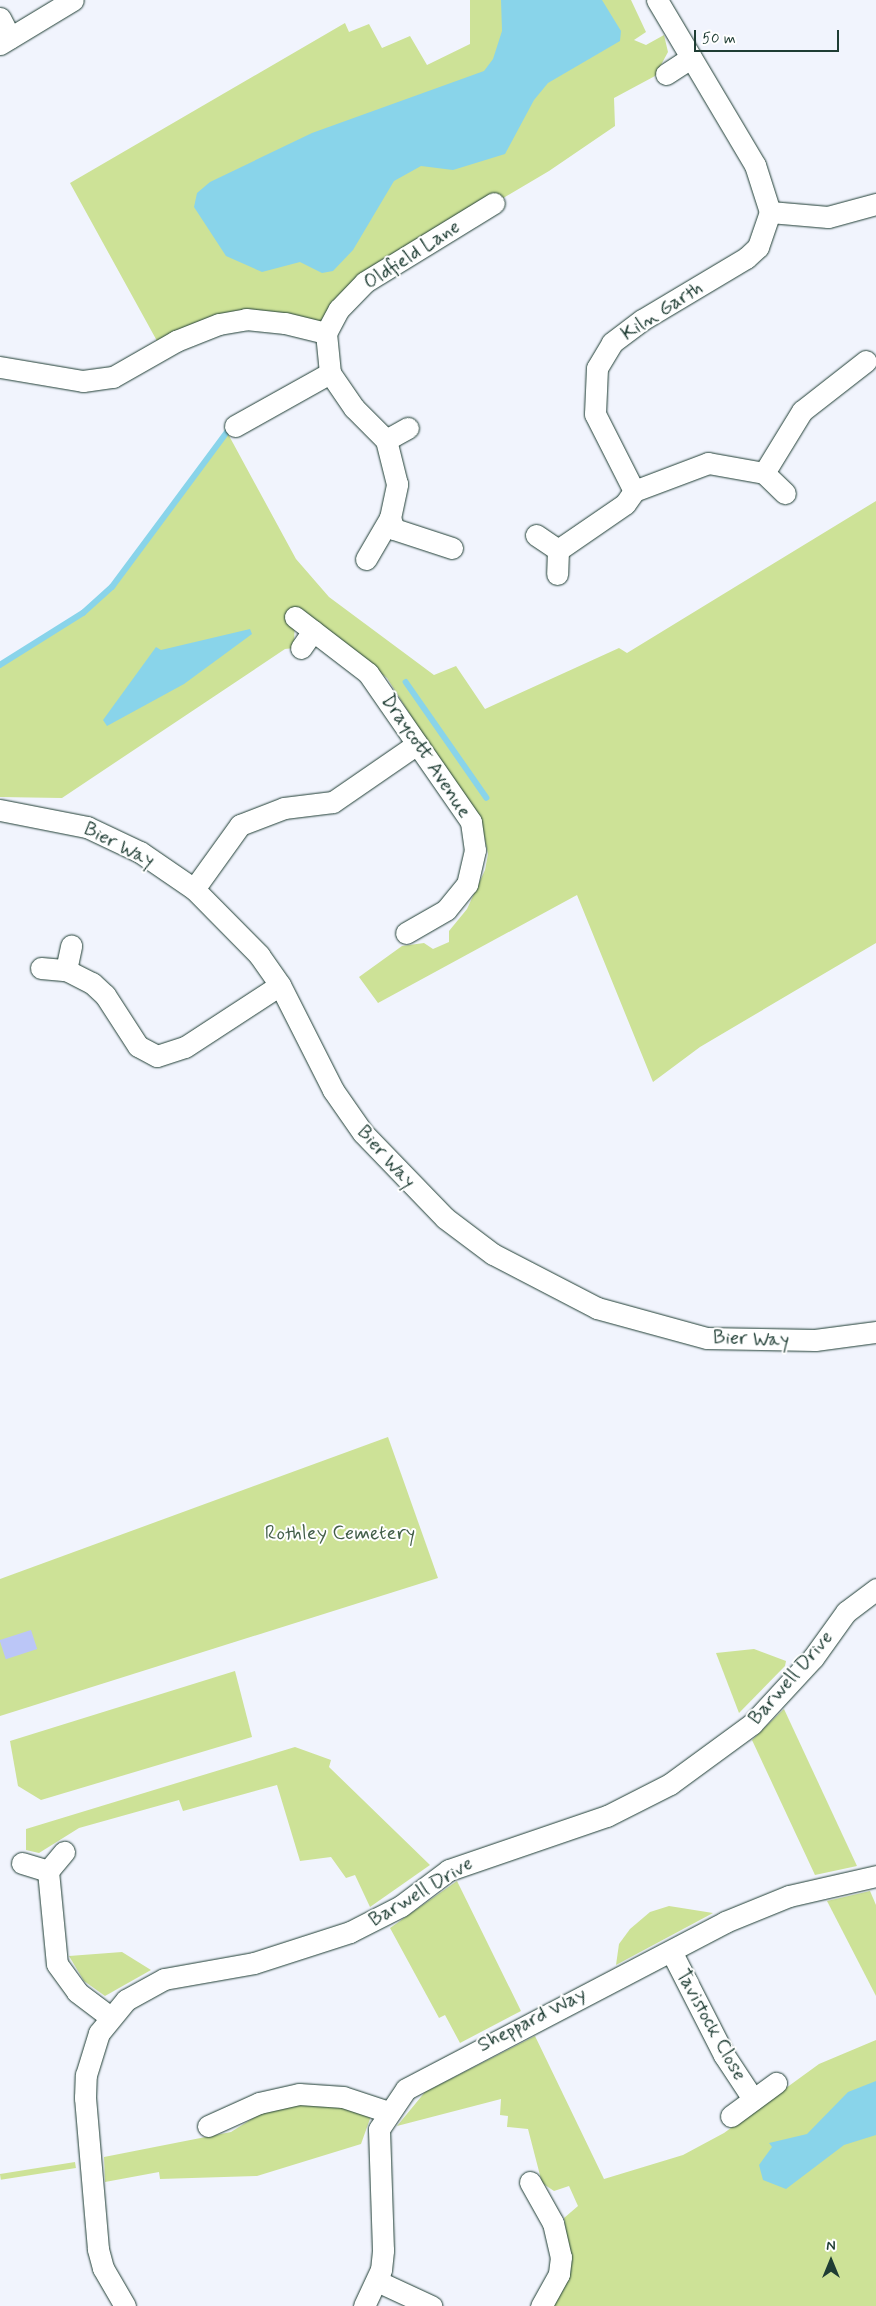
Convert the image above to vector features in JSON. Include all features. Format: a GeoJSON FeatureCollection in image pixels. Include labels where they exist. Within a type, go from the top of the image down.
{"type":"FeatureCollection","features":[{"type":"Feature","properties":{"kind":"street"},"geometry":{"type":"LineString","coordinates":[[0,18],[5,41],[73,0]]}},
{"type":"Feature","properties":{"kind":"street"},"geometry":{"type":"LineString","coordinates":[[657,0],[755,165],[770,212],[828,217],[876,204]]}},
{"type":"Feature","properties":{"kind":"street"},"geometry":{"type":"LineString","coordinates":[[666,74],[691,58]]}},
{"type":"Feature","properties":{"kind":"street","name":"Oldfield Lane"},"geometry":{"type":"LineString","coordinates":[[326,333],[339,309],[365,282],[494,203]]}},
{"type":"Feature","properties":{"kind":"street","name":"Kiln Garth"},"geometry":{"type":"LineString","coordinates":[[634,491],[596,414],[597,368],[626,331],[746,258],[758,247],[770,212]]}},
{"type":"Feature","properties":{"kind":"street"},"geometry":{"type":"LineString","coordinates":[[0,367],[83,381],[114,377],[176,341],[219,324],[246,319],[285,323],[326,333],[330,373],[354,408],[386,440],[397,484],[390,518],[366,559]]}},
{"type":"Feature","properties":{"kind":"street"},"geometry":{"type":"LineString","coordinates":[[764,473],[802,411],[842,367],[866,362]]}},
{"type":"Feature","properties":{"kind":"street"},"geometry":{"type":"LineString","coordinates":[[235,426],[330,373]]}},
{"type":"Feature","properties":{"kind":"street"},"geometry":{"type":"LineString","coordinates":[[386,440],[408,428]]}},
{"type":"Feature","properties":{"kind":"street"},"geometry":{"type":"LineString","coordinates":[[558,550],[625,504],[634,491],[708,463],[764,473],[785,493]]}},
{"type":"Feature","properties":{"kind":"street"},"geometry":{"type":"LineString","coordinates":[[390,518],[394,530],[405,536],[452,548]]}},
{"type":"Feature","properties":{"kind":"street"},"geometry":{"type":"LineString","coordinates":[[536,535],[558,550]]}},
{"type":"Feature","properties":{"kind":"street"},"geometry":{"type":"LineString","coordinates":[[557,574],[558,550]]}},
{"type":"Feature","properties":{"kind":"street","name":"Draycott Avenue"},"geometry":{"type":"LineString","coordinates":[[295,617],[307,639],[368,673],[464,810],[475,835],[473,866],[467,884],[431,929],[406,934]]}},
{"type":"Feature","properties":{"kind":"street"},"geometry":{"type":"LineString","coordinates":[[194,889],[240,825],[284,808],[333,802],[417,744]]}},
{"type":"Feature","properties":{"kind":"street","name":"Bier Way"},"geometry":{"type":"LineString","coordinates":[[0,810],[87,827],[140,852],[194,889],[259,955],[280,985],[333,1090],[397,1173],[444,1218],[538,1280],[597,1308],[706,1338],[806,1341],[876,1332]]}},
{"type":"Feature","properties":{"kind":"street"},"geometry":{"type":"LineString","coordinates":[[66,970],[71,946]]}},
{"type":"Feature","properties":{"kind":"street"},"geometry":{"type":"LineString","coordinates":[[41,968],[66,970],[105,995],[138,1046],[157,1056],[185,1047],[280,985]]}},
{"type":"Feature","properties":{"kind":"street","name":"Barwell Drive"},"geometry":{"type":"LineString","coordinates":[[125,2306],[107,2276],[98,2249],[86,2075],[99,2034],[110,2017],[126,2000],[164,1979],[262,1961],[350,1932],[401,1906],[456,1866],[608,1816],[670,1784],[752,1724],[813,1658],[846,1612],[876,1590]]}},
{"type":"Feature","properties":{"kind":"street"},"geometry":{"type":"LineString","coordinates":[[64,1852],[48,1871],[58,1964],[77,1992],[110,2017]]}},
{"type":"Feature","properties":{"kind":"street"},"geometry":{"type":"LineString","coordinates":[[22,1863],[48,1871]]}},
{"type":"Feature","properties":{"kind":"street","name":"Sheppard Way"},"geometry":{"type":"LineString","coordinates":[[364,2306],[377,2281],[383,2250],[376,2144],[388,2112],[422,2077],[671,1951],[789,1896],[876,1876]]}},
{"type":"Feature","properties":{"kind":"street","name":"Tavistock Close"},"geometry":{"type":"LineString","coordinates":[[671,1951],[715,2038],[753,2099]]}},
{"type":"Feature","properties":{"kind":"street","name":"Tavistock Close"},"geometry":{"type":"LineString","coordinates":[[731,2116],[776,2083]]}},
{"type":"Feature","properties":{"kind":"street"},"geometry":{"type":"LineString","coordinates":[[208,2126],[258,2103],[299,2094],[343,2097],[388,2112]]}},
{"type":"Feature","properties":{"kind":"street"},"geometry":{"type":"LineString","coordinates":[[530,2182],[553,2223],[561,2257],[559,2274],[541,2306]]}},
{"type":"Feature","properties":{"kind":"street"},"geometry":{"type":"LineString","coordinates":[[377,2281],[431,2306]]}},
{"type":"Feature","properties":{"kind":"green space"},"geometry":{"type":"Polygon","coordinates":[[[470,0],[631,0],[646,32],[634,40],[646,45],[664,35],[668,52],[655,76],[614,98],[615,126],[549,171],[400,259],[326,333],[246,319],[162,350],[70,183],[345,23],[349,32],[369,24],[382,48],[410,36],[427,65],[470,44],[470,0]]]}},
{"type":"Feature","properties":{"kind":"green space"},"geometry":{"type":"Polygon","coordinates":[[[227,432],[296,559],[329,597],[434,675],[456,666],[485,709],[619,648],[627,653],[876,501],[876,943],[700,1047],[653,1082],[577,895],[378,1003],[359,977],[402,946],[424,943],[433,949],[449,942],[449,931],[467,909],[485,870],[488,854],[483,830],[387,678],[295,607],[294,648],[285,649],[62,798],[0,797],[0,665],[83,613],[111,587],[227,432]]]}},
{"type":"Feature","properties":{"kind":"green space","name":"Rothley Cemetery"},"geometry":{"type":"Polygon","coordinates":[[[388,1437],[438,1578],[0,1716],[0,1579],[388,1437]]]}},
{"type":"Feature","properties":{"kind":"green space"},"geometry":{"type":"Polygon","coordinates":[[[754,1649],[786,1661],[785,1666],[739,1713],[716,1653],[754,1649]]]}},
{"type":"Feature","properties":{"kind":"green space"},"geometry":{"type":"Polygon","coordinates":[[[235,1671],[252,1737],[41,1800],[18,1786],[10,1741],[235,1671]]]}},
{"type":"Feature","properties":{"kind":"green space"},"geometry":{"type":"Polygon","coordinates":[[[784,1709],[857,1866],[815,1875],[752,1740],[784,1709]]]}},
{"type":"Feature","properties":{"kind":"green space"},"geometry":{"type":"Polygon","coordinates":[[[295,1747],[331,1760],[329,1767],[430,1865],[370,1907],[355,1875],[346,1878],[331,1857],[300,1861],[277,1785],[183,1811],[179,1800],[79,1828],[39,1853],[26,1850],[26,1829],[295,1747]]]}},
{"type":"Feature","properties":{"kind":"green space"},"geometry":{"type":"Polygon","coordinates":[[[457,1881],[521,2011],[460,2043],[445,2015],[439,2018],[390,1928],[457,1881]]]}},
{"type":"Feature","properties":{"kind":"green space"},"geometry":{"type":"Polygon","coordinates":[[[870,1891],[876,1905],[876,1996],[827,1901],[870,1891]]]}},
{"type":"Feature","properties":{"kind":"green space"},"geometry":{"type":"Polygon","coordinates":[[[669,1906],[713,1913],[616,1965],[619,1944],[630,1929],[650,1912],[669,1906]]]}},
{"type":"Feature","properties":{"kind":"green space"},"geometry":{"type":"Polygon","coordinates":[[[122,1952],[151,1970],[105,1996],[84,1981],[69,1956],[122,1952]]]}},
{"type":"Feature","properties":{"kind":"green space"},"geometry":{"type":"Polygon","coordinates":[[[535,2036],[604,2179],[683,2155],[724,2133],[819,2064],[876,2040],[876,2306],[553,2306],[571,2263],[564,2218],[578,2206],[569,2186],[554,2191],[542,2183],[528,2129],[507,2127],[508,2116],[500,2115],[501,2099],[397,2126],[425,2092],[535,2036]]]}},
{"type":"Feature","properties":{"kind":"green space"},"geometry":{"type":"Polygon","coordinates":[[[296,2104],[336,2105],[371,2116],[361,2144],[257,2176],[160,2179],[159,2172],[105,2182],[104,2157],[231,2132],[261,2113],[296,2104]]]}},
{"type":"Feature","properties":{"kind":"green space"},"geometry":{"type":"Polygon","coordinates":[[[75,2162],[76,2168],[1,2180],[0,2174],[75,2162]]]}},
{"type":"Feature","properties":{"kind":"water"},"geometry":{"type":"Polygon","coordinates":[[[501,0],[602,0],[621,31],[620,41],[548,83],[534,100],[505,154],[453,170],[421,166],[394,181],[353,250],[333,271],[322,273],[300,262],[262,272],[226,256],[194,207],[197,193],[210,182],[312,133],[484,71],[493,59],[502,31],[501,0]]]}},
{"type":"Feature","properties":{"kind":"water"},"geometry":{"type":"Polygon","coordinates":[[[250,629],[252,634],[184,684],[107,726],[103,720],[156,647],[161,650],[250,629]]]}},
{"type":"Feature","properties":{"kind":"water"},"geometry":{"type":"Polygon","coordinates":[[[876,2081],[876,2135],[844,2145],[786,2189],[763,2180],[759,2165],[772,2147],[769,2143],[807,2134],[848,2092],[876,2081]]]}},
{"type":"Feature","properties":{"kind":"building"},"geometry":{"type":"Polygon","coordinates":[[[31,1630],[37,1649],[6,1659],[0,1640],[31,1630]]]}},
{"type":"Feature","properties":{"kind":"waterway"},"geometry":{"type":"LineString","coordinates":[[0,665],[83,613],[112,587],[227,432]]}},
{"type":"Feature","properties":{"kind":"waterway"},"geometry":{"type":"LineString","coordinates":[[406,682],[487,798]]}}]}
